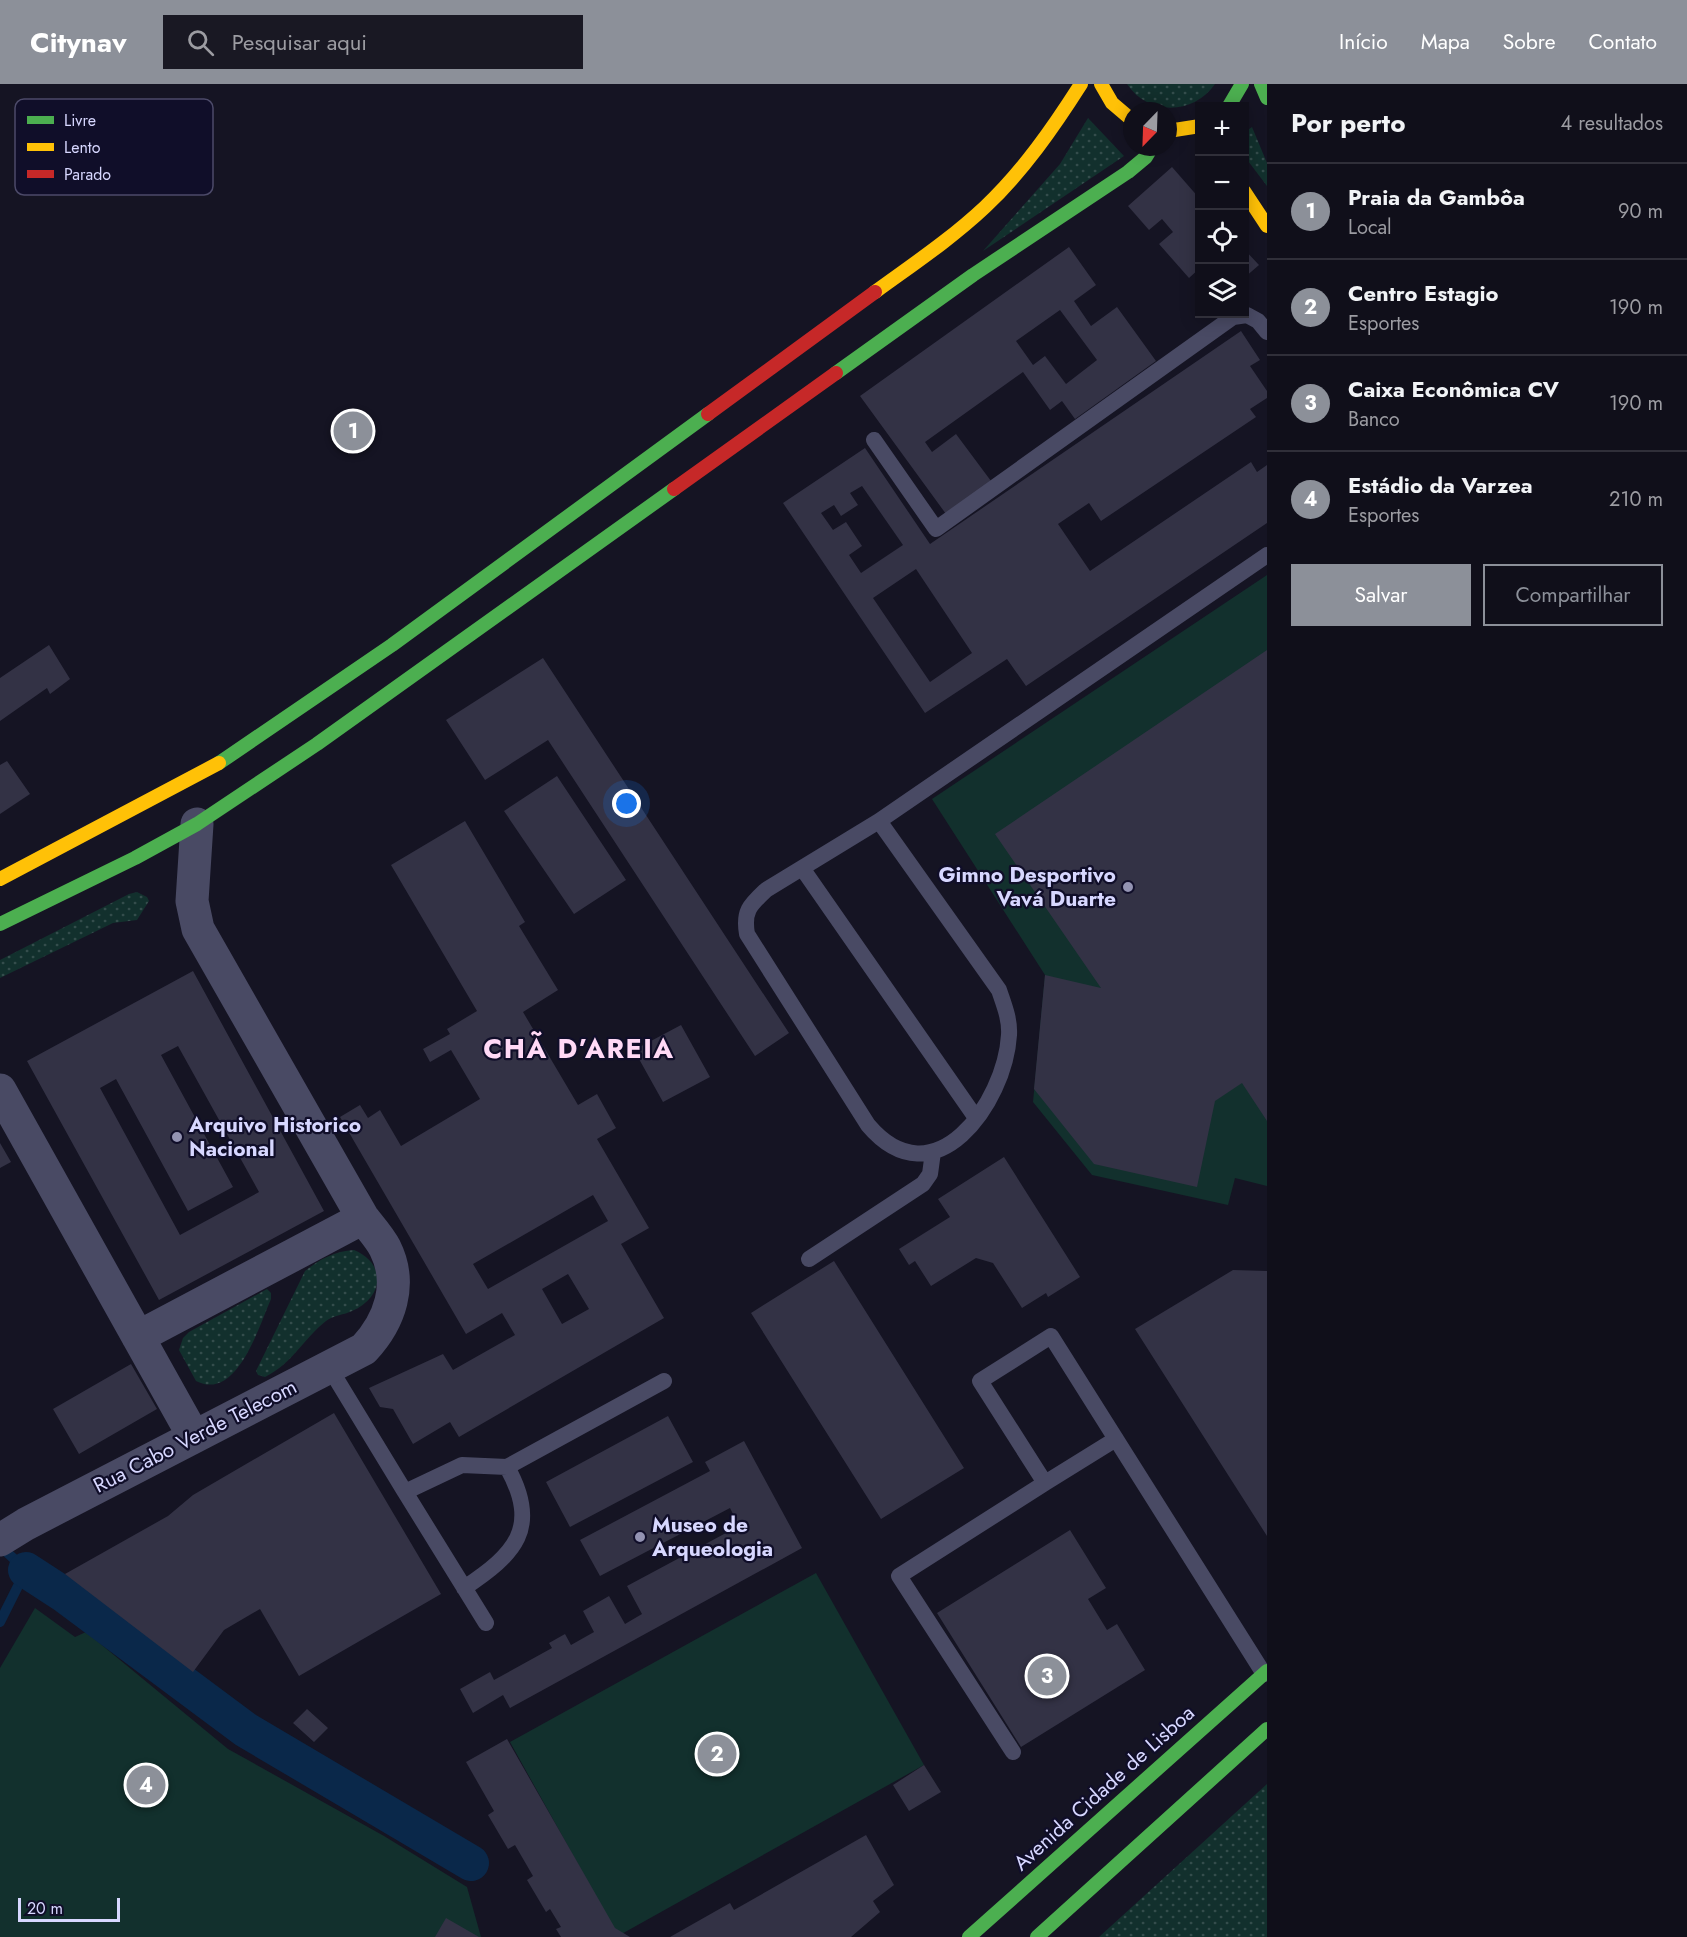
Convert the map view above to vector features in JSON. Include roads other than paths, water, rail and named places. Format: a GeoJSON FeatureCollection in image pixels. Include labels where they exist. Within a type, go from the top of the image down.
{"type":"FeatureCollection","features":[{"type":"Feature","properties":{"kind":"main road"},"geometry":{"type":"LineString","coordinates":[[0,879],[210,769],[392,645],[944,242],[992,203],[1060,119],[1081,84]]}},
{"type":"Feature","properties":{"kind":"main road"},"geometry":{"type":"LineString","coordinates":[[1101,84],[1112,103],[1123,112]]}},
{"type":"Feature","properties":{"kind":"main road"},"geometry":{"type":"LineString","coordinates":[[1231,102],[1242,84]]}},
{"type":"Feature","properties":{"kind":"main road"},"geometry":{"type":"LineString","coordinates":[[1261,84],[1267,98]]}},
{"type":"Feature","properties":{"kind":"main road"},"geometry":{"type":"LineString","coordinates":[[1177,130],[1195,127]]}},
{"type":"Feature","properties":{"kind":"main road"},"geometry":{"type":"LineString","coordinates":[[1177,134],[1191,142]]}},
{"type":"Feature","properties":{"kind":"main road"},"geometry":{"type":"LineString","coordinates":[[0,924],[135,858],[197,824],[317,744],[973,275],[1128,172],[1147,156]]}},
{"type":"Feature","properties":{"kind":"main road"},"geometry":{"type":"LineString","coordinates":[[1249,197],[1267,226]]}},
{"type":"Feature","properties":{"kind":"main road","name":"Avenida Cidade de Lisboa"},"geometry":{"type":"LineString","coordinates":[[969,1937],[1266,1672]]}},
{"type":"Feature","properties":{"kind":"main road"},"geometry":{"type":"LineString","coordinates":[[1036,1937],[1267,1729]]}},
{"type":"Feature","properties":{"kind":"street"},"geometry":{"type":"LineString","coordinates":[[138,1337],[363,1218],[198,929],[192,901],[197,824]]}},
{"type":"Feature","properties":{"kind":"street"},"geometry":{"type":"LineString","coordinates":[[0,1090],[194,1437]]}},
{"type":"Feature","properties":{"kind":"street","name":"Rua Cabo Verde Telecom"},"geometry":{"type":"LineString","coordinates":[[13,1532],[364,1348],[385,1321],[394,1286],[385,1248],[363,1218]]}},
{"type":"Feature","properties":{"kind":"lane"},"geometry":{"type":"LineString","coordinates":[[1249,317],[1267,332]]}},
{"type":"Feature","properties":{"kind":"lane"},"geometry":{"type":"LineString","coordinates":[[874,440],[936,529],[1227,318]]}},
{"type":"Feature","properties":{"kind":"lane"},"geometry":{"type":"LineString","coordinates":[[879,821],[999,990],[1007,1012],[1009,1034],[1006,1056],[998,1078],[967,1133],[950,1146],[933,1152],[915,1154],[898,1150],[881,1140],[868,1125],[747,934],[744,918],[752,903],[766,890],[879,821],[1267,555]]}},
{"type":"Feature","properties":{"kind":"lane"},"geometry":{"type":"LineString","coordinates":[[802,868],[976,1118]]}},
{"type":"Feature","properties":{"kind":"lane"},"geometry":{"type":"LineString","coordinates":[[809,1258],[923,1184],[930,1174],[933,1152]]}},
{"type":"Feature","properties":{"kind":"lane"},"geometry":{"type":"LineString","coordinates":[[1045,1483],[980,1381],[1051,1336],[1266,1672]]}},
{"type":"Feature","properties":{"kind":"lane"},"geometry":{"type":"LineString","coordinates":[[329,1367],[486,1623]]}},
{"type":"Feature","properties":{"kind":"lane"},"geometry":{"type":"LineString","coordinates":[[405,1492],[462,1465],[507,1467],[664,1381]]}},
{"type":"Feature","properties":{"kind":"lane"},"geometry":{"type":"LineString","coordinates":[[1013,1752],[899,1576],[1116,1439]]}},
{"type":"Feature","properties":{"kind":"lane"},"geometry":{"type":"LineString","coordinates":[[464,1588],[498,1565],[512,1549],[521,1528],[522,1507],[518,1487],[507,1467]]}},
{"type":"Feature","properties":{"kind":"waterway"},"geometry":{"type":"LineString","coordinates":[[0,1622],[26,1570],[1,1547]]}},
{"type":"Feature","properties":{"kind":"waterway"},"geometry":{"type":"LineString","coordinates":[[26,1570],[66,1596],[246,1730],[471,1863]]}},
{"type":"Feature","properties":{"kind":"place","name":"Praia da Gambôa"},"geometry":{"type":"Point","coordinates":[353,431]}},
{"type":"Feature","properties":{"kind":"place","name":"Gimno Desportivo Vavá Duarte"},"geometry":{"type":"Point","coordinates":[1128,887]}},
{"type":"Feature","properties":{"kind":"place","name":"Arquivo Historico Nacional"},"geometry":{"type":"Point","coordinates":[177,1137]}},
{"type":"Feature","properties":{"kind":"place","name":"Museo de Arqueologia"},"geometry":{"type":"Point","coordinates":[640,1537]}},
{"type":"Feature","properties":{"kind":"place","name":"Caixa Econômica CV"},"geometry":{"type":"Point","coordinates":[1047,1676]}},
{"type":"Feature","properties":{"kind":"place","name":"Centro Estagio"},"geometry":{"type":"Point","coordinates":[717,1754]}},
{"type":"Feature","properties":{"kind":"place","name":"Estádio da Varzea"},"geometry":{"type":"Point","coordinates":[146,1785]}},
{"type":"Feature","properties":{"kind":"district","name":"CHÃ D’AREIA"},"geometry":{"type":"Point","coordinates":[579,1049]}}]}
